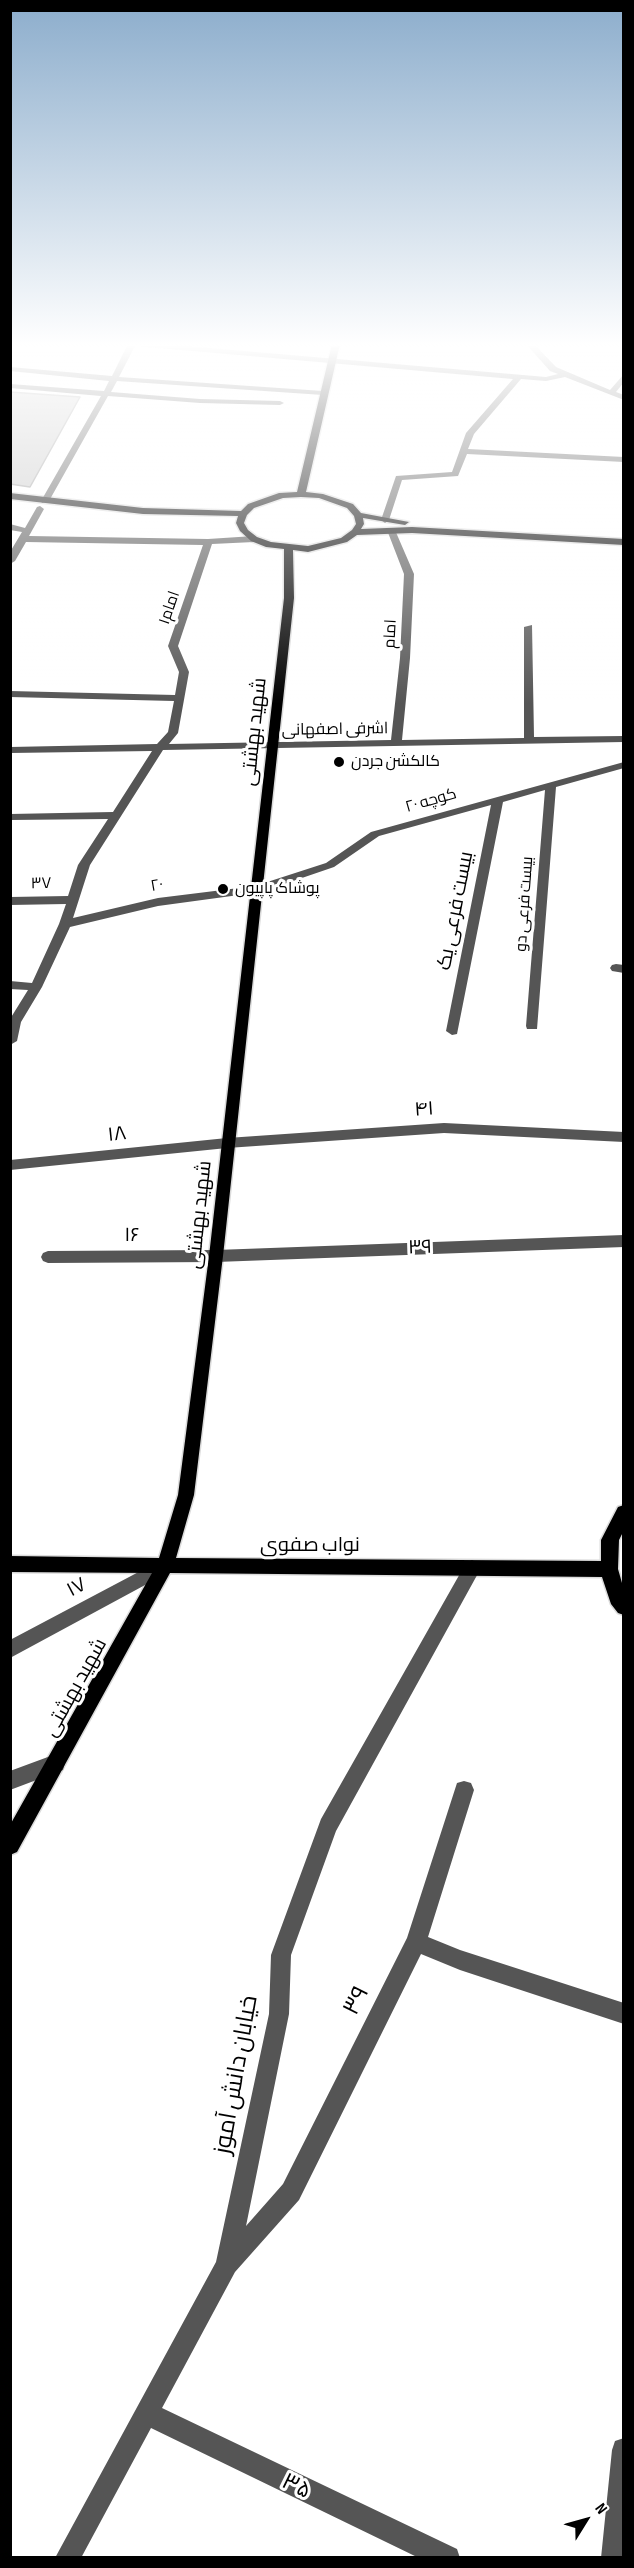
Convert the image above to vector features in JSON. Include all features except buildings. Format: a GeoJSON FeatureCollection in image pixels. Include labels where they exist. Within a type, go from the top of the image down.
{"type":"FeatureCollection","features":[{"type":"Feature","properties":{"kind":"main road"},"geometry":{"type":"LineString","coordinates":[[301,494],[308,464]]}},
{"type":"Feature","properties":{"kind":"main road"},"geometry":{"type":"LineString","coordinates":[[10,505],[43,505],[192,522],[241,518],[251,506],[265,499],[301,494],[337,500],[350,506],[358,514],[386,520],[624,536]]}},
{"type":"Feature","properties":{"kind":"main road"},"geometry":{"type":"LineString","coordinates":[[10,495],[43,505]]}},
{"type":"Feature","properties":{"kind":"main road"},"geometry":{"type":"LineString","coordinates":[[241,518],[244,531],[254,539],[288,548],[327,546],[344,540],[355,532],[360,524],[358,514]]}},
{"type":"Feature","properties":{"kind":"main road"},"geometry":{"type":"LineString","coordinates":[[355,532],[391,530],[624,542]]}},
{"type":"Feature","properties":{"kind":"main road","name":"شهید بهشتی"},"geometry":{"type":"LineString","coordinates":[[10,1845],[165,1566],[186,1495],[216,1256],[289,598],[288,548]]}},
{"type":"Feature","properties":{"kind":"main road"},"geometry":{"type":"LineString","coordinates":[[624,1512],[610,1540],[609,1569],[617,1598],[624,1607]]}},
{"type":"Feature","properties":{"kind":"main road","name":"نواب صفوی"},"geometry":{"type":"LineString","coordinates":[[10,1564],[609,1569]]}},
{"type":"Feature","properties":{"kind":"street"},"geometry":{"type":"LineString","coordinates":[[10,561],[66,464]]}},
{"type":"Feature","properties":{"kind":"street"},"geometry":{"type":"LineString","coordinates":[[386,520],[399,478],[454,474],[458,464]]}},
{"type":"Feature","properties":{"kind":"street"},"geometry":{"type":"LineString","coordinates":[[10,527],[25,535],[208,542],[254,539]]}},
{"type":"Feature","properties":{"kind":"street","name":"امام"},"geometry":{"type":"LineString","coordinates":[[391,530],[409,574],[405,658],[396,744]]}},
{"type":"Feature","properties":{"kind":"street","name":"امام۱"},"geometry":{"type":"LineString","coordinates":[[10,1041],[13,1022],[36,987],[65,924],[84,865],[159,748],[174,733],[184,672],[173,646],[208,542]]}},
{"type":"Feature","properties":{"kind":"street"},"geometry":{"type":"LineString","coordinates":[[529,627],[529,741]]}},
{"type":"Feature","properties":{"kind":"street"},"geometry":{"type":"LineString","coordinates":[[10,694],[181,698]]}},
{"type":"Feature","properties":{"kind":"street","name":"اشرفی اصفهانی"},"geometry":{"type":"LineString","coordinates":[[10,750],[624,739]]}},
{"type":"Feature","properties":{"kind":"street","name":"کوچه ۲۰"},"geometry":{"type":"LineString","coordinates":[[257,889],[330,865],[375,834],[624,765]]}},
{"type":"Feature","properties":{"kind":"street","name":"بیست فرعی دو"},"geometry":{"type":"LineString","coordinates":[[532,1026],[552,784]]}},
{"type":"Feature","properties":{"kind":"street","name":"بیست فرعی یک"},"geometry":{"type":"LineString","coordinates":[[452,1031],[498,799]]}},
{"type":"Feature","properties":{"kind":"street"},"geometry":{"type":"LineString","coordinates":[[10,817],[116,814]]}},
{"type":"Feature","properties":{"kind":"street","name":"۲۰"},"geometry":{"type":"LineString","coordinates":[[65,924],[158,902],[257,889]]}},
{"type":"Feature","properties":{"kind":"street","name":"۳۷"},"geometry":{"type":"LineString","coordinates":[[10,901],[72,900]]}},
{"type":"Feature","properties":{"kind":"street"},"geometry":{"type":"LineString","coordinates":[[10,985],[36,987]]}},
{"type":"Feature","properties":{"kind":"street","name":"۴۱"},"geometry":{"type":"LineString","coordinates":[[227,1143],[444,1128],[624,1137]]}},
{"type":"Feature","properties":{"kind":"street","name":"۱۸"},"geometry":{"type":"LineString","coordinates":[[10,1165],[227,1143]]}},
{"type":"Feature","properties":{"kind":"street","name":"۳۹"},"geometry":{"type":"LineString","coordinates":[[216,1256],[624,1241]]}},
{"type":"Feature","properties":{"kind":"street","name":"۱۶"},"geometry":{"type":"LineString","coordinates":[[48,1257],[216,1256]]}},
{"type":"Feature","properties":{"kind":"street","name":"۱۷"},"geometry":{"type":"LineString","coordinates":[[10,1650],[165,1566]]}},
{"type":"Feature","properties":{"kind":"street","name":"خیابان دانش آموز"},"geometry":{"type":"LineString","coordinates":[[67,2558],[227,2265],[279,2014],[281,1955],[328,1826],[472,1568]]}},
{"type":"Feature","properties":{"kind":"street"},"geometry":{"type":"LineString","coordinates":[[10,1781],[56,1763]]}},
{"type":"Feature","properties":{"kind":"street","name":"۳۹"},"geometry":{"type":"LineString","coordinates":[[227,2265],[291,2192],[416,1942],[464,1790]]}},
{"type":"Feature","properties":{"kind":"street"},"geometry":{"type":"LineString","coordinates":[[416,1942],[460,1960],[624,2014]]}},
{"type":"Feature","properties":{"kind":"street","name":"۳۵"},"geometry":{"type":"LineString","coordinates":[[146,2413],[448,2558]]}},
{"type":"Feature","properties":{"kind":"street"},"geometry":{"type":"LineString","coordinates":[[614,2558],[624,2450]]}},
{"type":"Feature","properties":{"kind":"place","name":"کالکشن جردن"},"geometry":{"type":"Point","coordinates":[339,762]}},
{"type":"Feature","properties":{"kind":"place","name":"پوشاک پاپیون"},"geometry":{"type":"Point","coordinates":[223,889]}}]}
